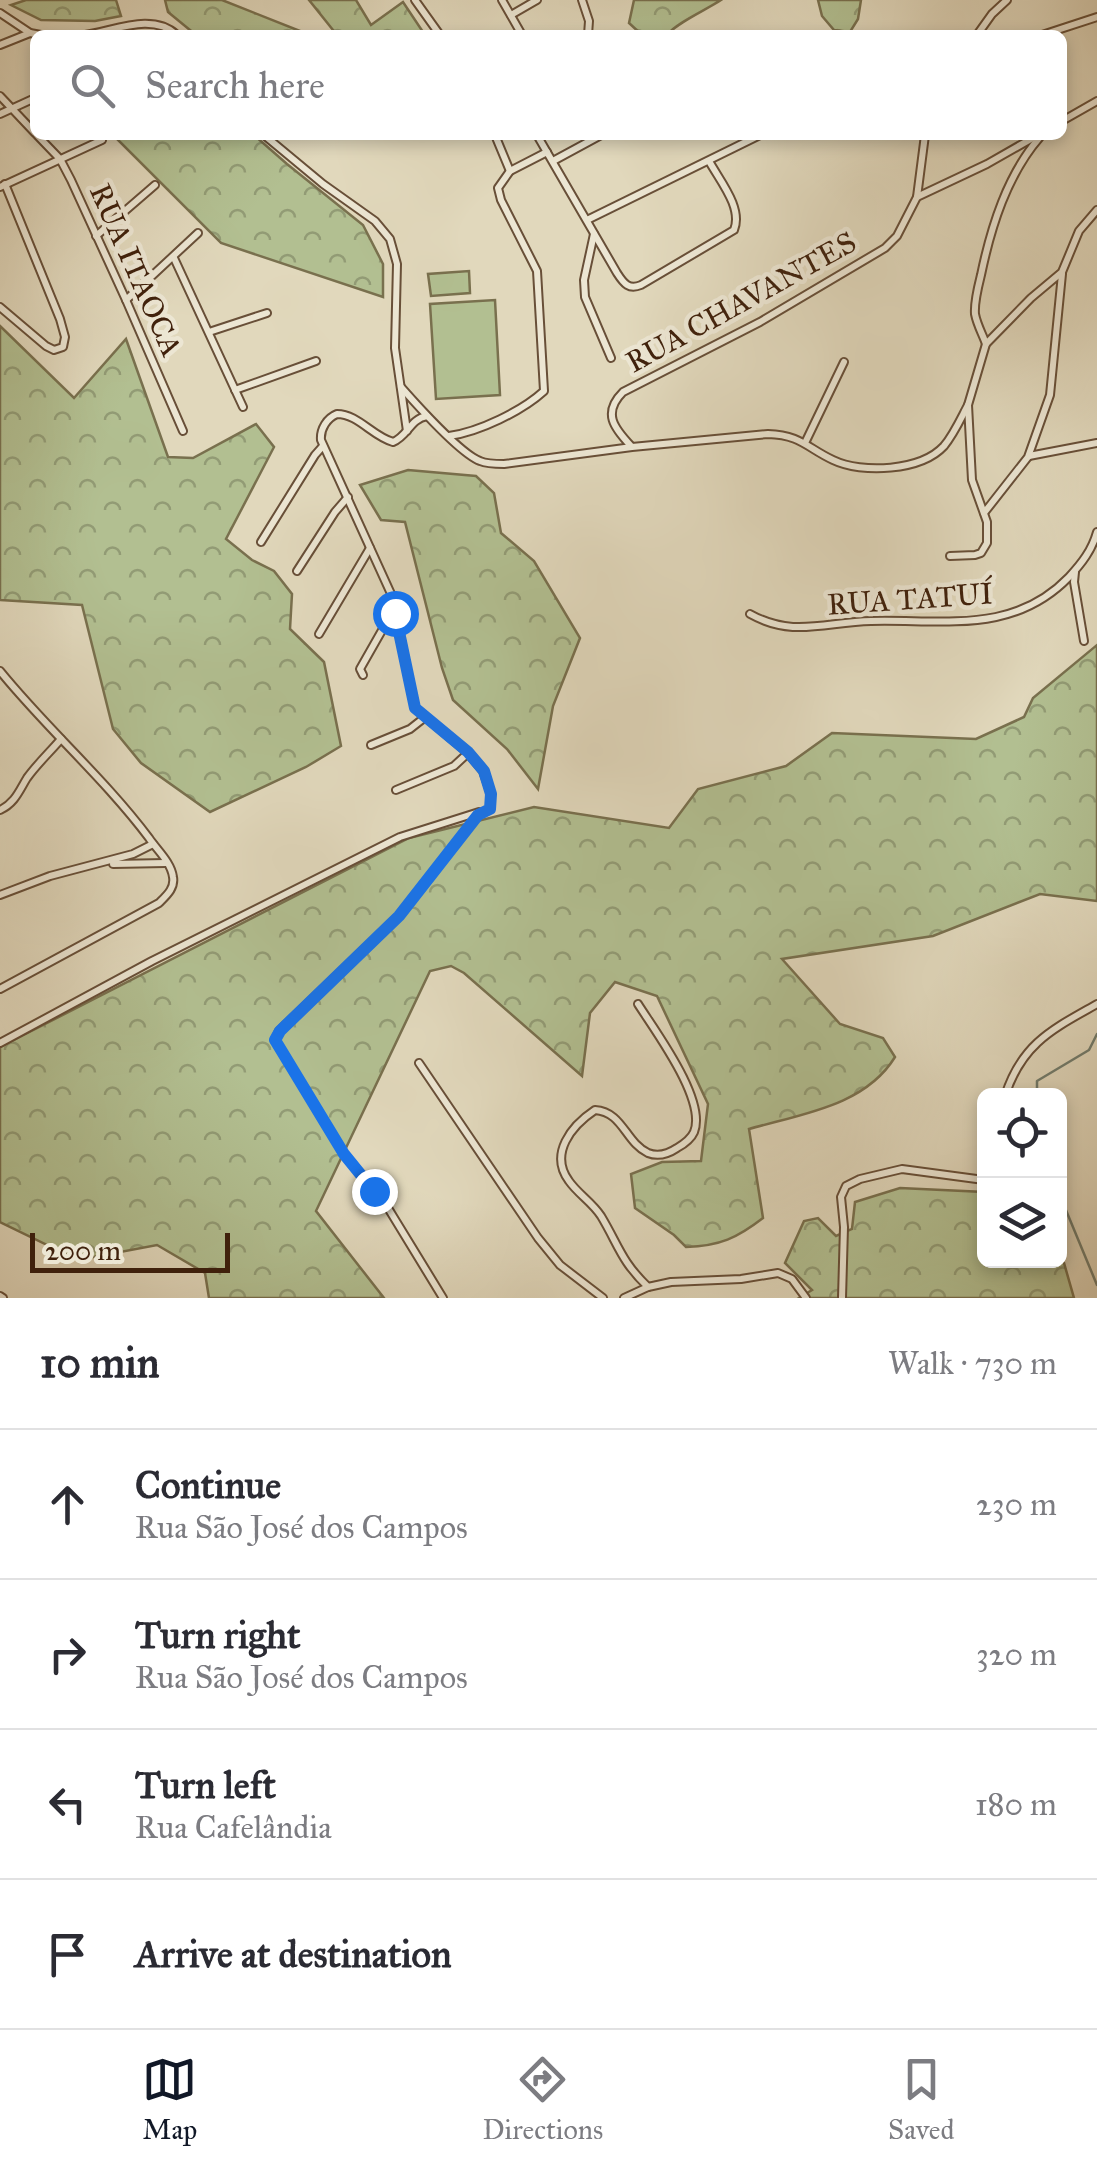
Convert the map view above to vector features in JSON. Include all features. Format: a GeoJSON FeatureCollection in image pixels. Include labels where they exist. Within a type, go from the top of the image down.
{"type":"FeatureCollection","features":[{"type":"Feature","properties":{"kind":"street"},"geometry":{"type":"LineString","coordinates":[[415,0],[436,30]]}},
{"type":"Feature","properties":{"kind":"street"},"geometry":{"type":"LineString","coordinates":[[502,0],[519,30]]}},
{"type":"Feature","properties":{"kind":"street"},"geometry":{"type":"LineString","coordinates":[[511,15],[538,0]]}},
{"type":"Feature","properties":{"kind":"street"},"geometry":{"type":"LineString","coordinates":[[582,0],[588,30]]}},
{"type":"Feature","properties":{"kind":"street"},"geometry":{"type":"LineString","coordinates":[[981,30],[1007,0]]}},
{"type":"Feature","properties":{"kind":"street"},"geometry":{"type":"LineString","coordinates":[[0,14],[30,33]]}},
{"type":"Feature","properties":{"kind":"street"},"geometry":{"type":"LineString","coordinates":[[1057,30],[1097,17]]}},
{"type":"Feature","properties":{"kind":"street"},"geometry":{"type":"LineString","coordinates":[[111,30],[148,23],[169,30]]}},
{"type":"Feature","properties":{"kind":"street"},"geometry":{"type":"LineString","coordinates":[[0,45],[30,33]]}},
{"type":"Feature","properties":{"kind":"street","name":"RUA ITAOCA"},"geometry":{"type":"LineString","coordinates":[[0,96],[30,128]]}},
{"type":"Feature","properties":{"kind":"street"},"geometry":{"type":"LineString","coordinates":[[0,114],[30,100]]}},
{"type":"Feature","properties":{"kind":"street"},"geometry":{"type":"LineString","coordinates":[[1067,118],[1097,101]]}},
{"type":"Feature","properties":{"kind":"street","name":"RUA ITAOCA"},"geometry":{"type":"LineString","coordinates":[[42,140],[60,158],[183,431]]}},
{"type":"Feature","properties":{"kind":"street"},"geometry":{"type":"LineString","coordinates":[[0,307],[46,346],[54,350],[63,347],[65,337],[60,318],[2,186],[102,140]]}},
{"type":"Feature","properties":{"kind":"street"},"geometry":{"type":"LineString","coordinates":[[270,140],[375,221],[390,239],[397,264],[395,348],[407,430]]}},
{"type":"Feature","properties":{"kind":"street"},"geometry":{"type":"LineString","coordinates":[[497,140],[510,171]]}},
{"type":"Feature","properties":{"kind":"street"},"geometry":{"type":"LineString","coordinates":[[540,140],[621,280],[631,288],[729,234],[737,225],[737,213],[709,162]]}},
{"type":"Feature","properties":{"kind":"street"},"geometry":{"type":"LineString","coordinates":[[553,162],[592,140]]}},
{"type":"Feature","properties":{"kind":"street"},"geometry":{"type":"LineString","coordinates":[[588,220],[751,140]]}},
{"type":"Feature","properties":{"kind":"street","name":"RUA CHAVANTES"},"geometry":{"type":"LineString","coordinates":[[632,447],[613,421],[612,406],[623,392],[760,322],[885,248],[897,236],[917,197],[924,140]]}},
{"type":"Feature","properties":{"kind":"street"},"geometry":{"type":"LineString","coordinates":[[917,197],[1031,140]]}},
{"type":"Feature","properties":{"kind":"street"},"geometry":{"type":"LineString","coordinates":[[986,344],[975,312],[988,240],[999,209],[1036,140]]}},
{"type":"Feature","properties":{"kind":"street"},"geometry":{"type":"LineString","coordinates":[[449,436],[486,426],[544,391],[537,271],[498,188],[510,171],[547,152]]}},
{"type":"Feature","properties":{"kind":"street"},"geometry":{"type":"LineString","coordinates":[[96,236],[155,186]]}},
{"type":"Feature","properties":{"kind":"street"},"geometry":{"type":"LineString","coordinates":[[984,513],[1028,457],[1050,395],[1062,272],[1079,231],[1097,210]]}},
{"type":"Feature","properties":{"kind":"street"},"geometry":{"type":"LineString","coordinates":[[594,232],[584,287],[588,307],[610,358]]}},
{"type":"Feature","properties":{"kind":"street"},"geometry":{"type":"LineString","coordinates":[[126,300],[198,234]]}},
{"type":"Feature","properties":{"kind":"street"},"geometry":{"type":"LineString","coordinates":[[174,258],[242,407]]}},
{"type":"Feature","properties":{"kind":"street"},"geometry":{"type":"LineString","coordinates":[[401,387],[473,458],[488,463],[768,434],[791,436],[849,466],[902,467],[930,457],[943,447],[968,405],[986,344],[1062,272]]}},
{"type":"Feature","properties":{"kind":"street"},"geometry":{"type":"LineString","coordinates":[[209,332],[267,313]]}},
{"type":"Feature","properties":{"kind":"street"},"geometry":{"type":"LineString","coordinates":[[235,390],[316,362]]}},
{"type":"Feature","properties":{"kind":"street"},"geometry":{"type":"LineString","coordinates":[[805,442],[844,362]]}},
{"type":"Feature","properties":{"kind":"street"},"geometry":{"type":"LineString","coordinates":[[950,556],[975,555],[984,548],[988,532],[972,480],[968,405]]}},
{"type":"Feature","properties":{"kind":"street"},"geometry":{"type":"LineString","coordinates":[[427,416],[415,420],[399,440],[388,441],[349,415],[329,418],[321,432],[392,596],[415,708],[468,752],[488,779],[490,809]]}},
{"type":"Feature","properties":{"kind":"street"},"geometry":{"type":"LineString","coordinates":[[1028,457],[1097,443]]}},
{"type":"Feature","properties":{"kind":"street"},"geometry":{"type":"LineString","coordinates":[[261,542],[324,446]]}},
{"type":"Feature","properties":{"kind":"street"},"geometry":{"type":"LineString","coordinates":[[298,570],[348,497]]}},
{"type":"Feature","properties":{"kind":"street","name":"RUA TATUÍ"},"geometry":{"type":"LineString","coordinates":[[750,614],[778,626],[808,628],[866,621],[988,619],[1028,608],[1059,587],[1094,544],[1097,532]]}},
{"type":"Feature","properties":{"kind":"street"},"geometry":{"type":"LineString","coordinates":[[320,634],[371,548]]}},
{"type":"Feature","properties":{"kind":"street"},"geometry":{"type":"LineString","coordinates":[[1075,570],[1084,641]]}},
{"type":"Feature","properties":{"kind":"street"},"geometry":{"type":"LineString","coordinates":[[363,675],[360,669],[395,613]]}},
{"type":"Feature","properties":{"kind":"street"},"geometry":{"type":"LineString","coordinates":[[380,634],[399,634]]}},
{"type":"Feature","properties":{"kind":"street"},"geometry":{"type":"LineString","coordinates":[[0,671],[104,782],[168,864],[174,881],[159,902],[0,988]]}},
{"type":"Feature","properties":{"kind":"street"},"geometry":{"type":"LineString","coordinates":[[371,745],[410,729],[424,718]]}},
{"type":"Feature","properties":{"kind":"street"},"geometry":{"type":"LineString","coordinates":[[0,810],[8,806],[61,739]]}},
{"type":"Feature","properties":{"kind":"street"},"geometry":{"type":"LineString","coordinates":[[396,790],[454,766],[468,752]]}},
{"type":"Feature","properties":{"kind":"street"},"geometry":{"type":"LineString","coordinates":[[443,1298],[388,1208],[344,1154],[275,1040],[399,916],[478,815],[490,809]]}},
{"type":"Feature","properties":{"kind":"street"},"geometry":{"type":"LineString","coordinates":[[0,1043],[152,961],[400,837],[490,809]]}},
{"type":"Feature","properties":{"kind":"street"},"geometry":{"type":"LineString","coordinates":[[0,895],[50,876],[133,854],[152,844]]}},
{"type":"Feature","properties":{"kind":"street"},"geometry":{"type":"LineString","coordinates":[[102,864],[168,864]]}},
{"type":"Feature","properties":{"kind":"street"},"geometry":{"type":"LineString","coordinates":[[638,1004],[688,1091],[695,1109],[693,1135],[672,1152],[649,1154],[612,1114],[594,1110],[567,1135],[560,1160],[569,1182],[598,1211],[624,1261],[648,1287]]}},
{"type":"Feature","properties":{"kind":"street"},"geometry":{"type":"LineString","coordinates":[[1009,1088],[1026,1054],[1042,1036],[1097,1004]]}},
{"type":"Feature","properties":{"kind":"street"},"geometry":{"type":"LineString","coordinates":[[419,1062],[538,1238],[560,1265],[603,1298]]}},
{"type":"Feature","properties":{"kind":"street"},"geometry":{"type":"LineString","coordinates":[[842,1298],[844,1227],[840,1197],[846,1186],[902,1169],[977,1179]]}},
{"type":"Feature","properties":{"kind":"street"},"geometry":{"type":"LineString","coordinates":[[624,1298],[671,1282],[778,1273],[792,1279],[806,1298]]}},
{"type":"Feature","properties":{"kind":"green space"},"geometry":{"type":"Polygon","coordinates":[[[26,0],[116,0],[121,16],[95,21],[41,20],[11,5],[26,0]]]}},
{"type":"Feature","properties":{"kind":"green space"},"geometry":{"type":"Polygon","coordinates":[[[165,0],[222,0],[297,30],[190,30],[168,12],[165,0]]]}},
{"type":"Feature","properties":{"kind":"green space"},"geometry":{"type":"Polygon","coordinates":[[[309,0],[356,0],[371,25],[403,2],[422,30],[333,30],[309,0]]]}},
{"type":"Feature","properties":{"kind":"green space"},"geometry":{"type":"Polygon","coordinates":[[[634,0],[721,0],[671,30],[637,30],[629,23],[634,0]]]}},
{"type":"Feature","properties":{"kind":"green space"},"geometry":{"type":"Polygon","coordinates":[[[818,0],[861,0],[858,19],[851,30],[834,30],[822,16],[818,0]]]}},
{"type":"Feature","properties":{"kind":"green space"},"geometry":{"type":"Polygon","coordinates":[[[118,140],[260,140],[363,225],[383,264],[383,297],[221,243],[118,140]]]}},
{"type":"Feature","properties":{"kind":"green space"},"geometry":{"type":"Polygon","coordinates":[[[469,271],[470,293],[431,296],[428,274],[469,271]]]}},
{"type":"Feature","properties":{"kind":"green space"},"geometry":{"type":"Polygon","coordinates":[[[495,300],[500,395],[436,399],[430,304],[495,300]]]}},
{"type":"Feature","properties":{"kind":"green space"},"geometry":{"type":"Polygon","coordinates":[[[0,326],[74,398],[126,339],[168,457],[193,458],[256,424],[274,447],[226,539],[252,560],[274,571],[292,594],[290,629],[324,662],[341,746],[306,767],[210,812],[141,763],[113,729],[82,605],[0,600],[0,326]]]}},
{"type":"Feature","properties":{"kind":"green space"},"geometry":{"type":"Polygon","coordinates":[[[408,470],[476,476],[494,493],[501,533],[534,561],[580,638],[553,706],[538,789],[507,749],[453,700],[405,522],[381,520],[360,485],[408,470]]]}},
{"type":"Feature","properties":{"kind":"green space"},"geometry":{"type":"Polygon","coordinates":[[[1097,645],[1097,901],[1040,894],[933,936],[782,959],[840,1024],[883,1038],[895,1057],[882,1074],[849,1097],[810,1113],[749,1129],[763,1218],[736,1236],[686,1247],[635,1208],[631,1174],[662,1162],[701,1161],[708,1104],[657,996],[615,982],[590,1013],[582,1076],[451,966],[430,971],[316,1211],[384,1298],[209,1298],[205,1273],[157,1245],[78,1260],[0,1222],[0,1047],[409,838],[534,807],[669,828],[698,789],[786,766],[832,733],[976,739],[1024,717],[1033,698],[1097,645]]]}},
{"type":"Feature","properties":{"kind":"green space"},"geometry":{"type":"Polygon","coordinates":[[[900,1188],[977,1192],[977,1268],[1065,1268],[1074,1298],[799,1298],[812,1290],[785,1263],[804,1221],[818,1218],[836,1236],[852,1229],[855,1202],[900,1188]]]}},
{"type":"Feature","properties":{"kind":"waterway"},"geometry":{"type":"LineString","coordinates":[[1037,1088],[1037,1081],[1089,1050],[1097,1034]]}},
{"type":"Feature","properties":{"kind":"waterway"},"geometry":{"type":"LineString","coordinates":[[1067,1213],[1097,1285]]}},
{"type":"Feature","properties":{"kind":"route"},"geometry":{"type":"LineString","coordinates":[[374,1191],[344,1154],[279,1050],[275,1036],[399,916],[478,815],[490,809],[491,794],[484,771],[468,752],[415,708],[395,613]]}}]}
